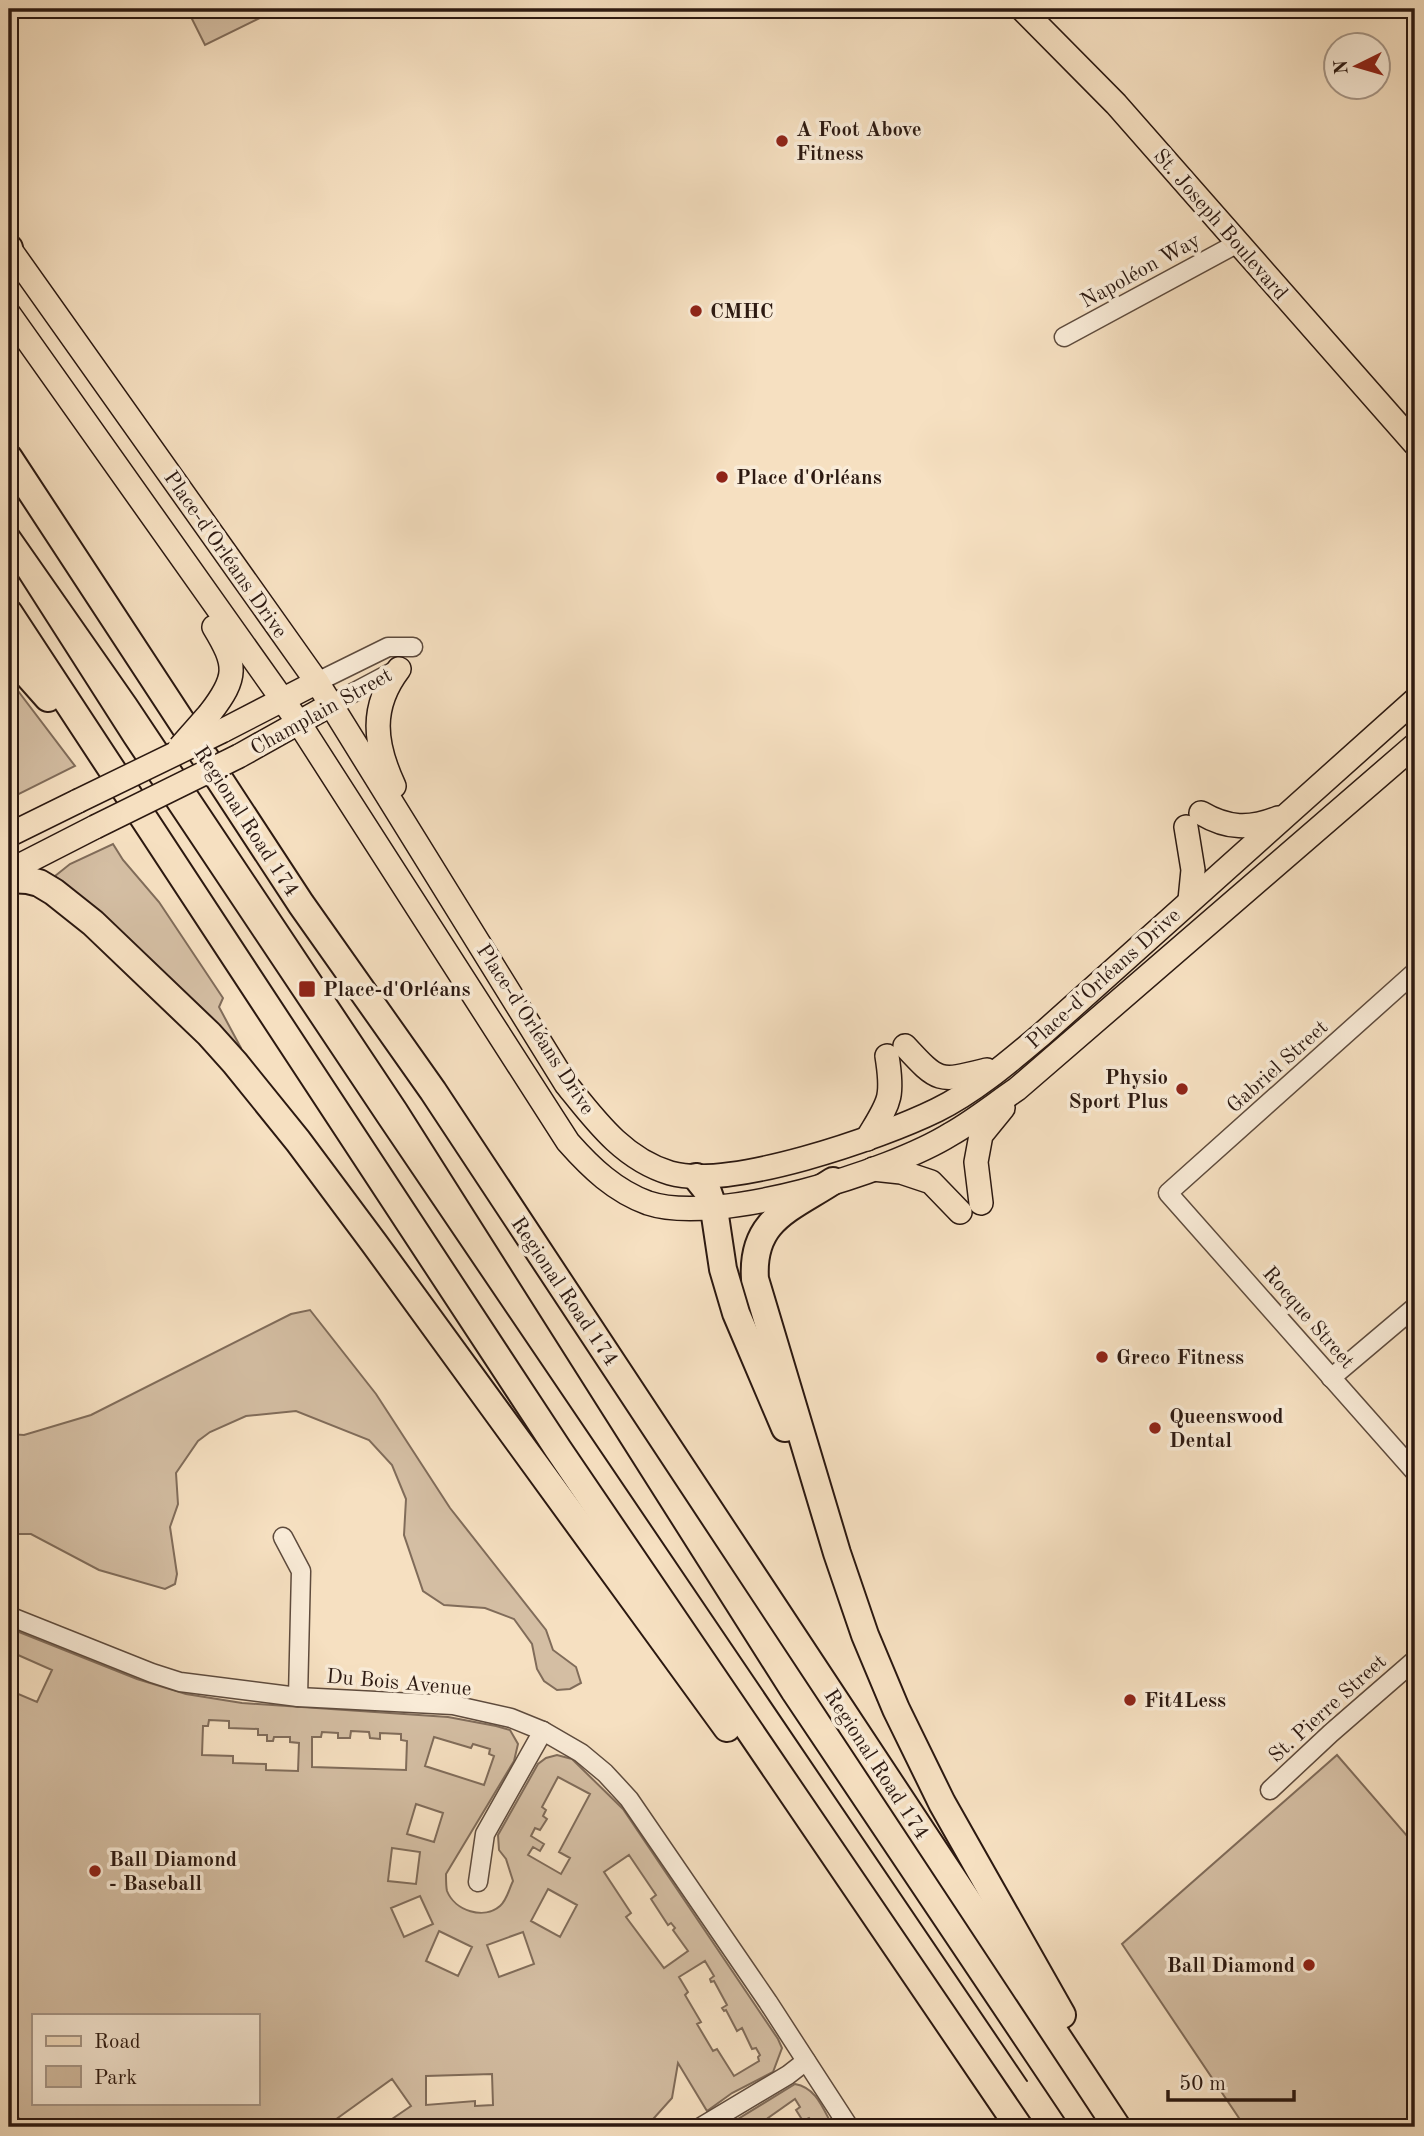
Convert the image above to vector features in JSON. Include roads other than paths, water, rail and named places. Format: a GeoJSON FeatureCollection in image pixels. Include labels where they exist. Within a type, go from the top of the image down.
{"type":"FeatureCollection","features":[{"type":"Feature","properties":{"kind":"highway","name":"Regional Road 174"},"geometry":{"type":"LineString","coordinates":[[9,457],[301,904],[433,1091],[1117,2127]]}},
{"type":"Feature","properties":{"kind":"highway"},"geometry":{"type":"LineString","coordinates":[[9,613],[558,1449],[1018,2127]]}},
{"type":"Feature","properties":{"kind":"highway"},"geometry":{"type":"LineString","coordinates":[[9,654],[57,708],[494,1364],[558,1449]]}},
{"type":"Feature","properties":{"kind":"highway"},"geometry":{"type":"LineString","coordinates":[[9,879],[39,883],[93,923],[209,1034],[245,1075],[397,1274],[1018,2127]]}},
{"type":"Feature","properties":{"kind":"highway"},"geometry":{"type":"LineString","coordinates":[[696,1177],[709,1192],[723,1269],[736,1312],[837,1553]]}},
{"type":"Feature","properties":{"kind":"highway"},"geometry":{"type":"LineString","coordinates":[[833,1181],[778,1216],[762,1234],[754,1264],[755,1279],[837,1553],[865,1635],[896,1709],[942,1803],[1125,2127]]}},
{"type":"Feature","properties":{"kind":"main road","name":"St. Joseph Boulevard"},"geometry":{"type":"LineString","coordinates":[[1023,9],[1116,104],[1415,444]]}},
{"type":"Feature","properties":{"kind":"main road","name":"Place-d'Orléans Drive"},"geometry":{"type":"LineString","coordinates":[[9,248],[332,704],[566,1084],[601,1128],[625,1150],[669,1172],[696,1177],[736,1174],[866,1139],[939,1109],[1004,1066],[1415,700]]}},
{"type":"Feature","properties":{"kind":"main road","name":"Place-d'Orléans Drive"},"geometry":{"type":"LineString","coordinates":[[9,314],[299,723],[568,1142],[609,1183],[650,1203],[672,1208],[714,1209],[754,1203],[873,1169],[950,1135],[1017,1089],[1415,745]]}},
{"type":"Feature","properties":{"kind":"main road"},"geometry":{"type":"LineString","coordinates":[[135,491],[229,650],[232,666],[229,685],[216,722]]}},
{"type":"Feature","properties":{"kind":"main road"},"geometry":{"type":"LineString","coordinates":[[399,669],[386,685],[380,701],[379,735],[389,775],[432,864]]}},
{"type":"Feature","properties":{"kind":"main road","name":"Champlain Street"},"geometry":{"type":"LineString","coordinates":[[9,835],[170,756],[216,722],[283,701],[317,682]]}},
{"type":"Feature","properties":{"kind":"main road","name":"Champlain Street"},"geometry":{"type":"LineString","coordinates":[[9,871],[239,756],[332,704]]}},
{"type":"Feature","properties":{"kind":"main road"},"geometry":{"type":"LineString","coordinates":[[1190,900],[1194,820],[1238,827],[1263,824],[1284,816]]}},
{"type":"Feature","properties":{"kind":"main road"},"geometry":{"type":"LineString","coordinates":[[866,1139],[887,1105],[896,1051],[928,1072],[950,1079],[1004,1066]]}},
{"type":"Feature","properties":{"kind":"main road"},"geometry":{"type":"LineString","coordinates":[[873,1169],[901,1172],[931,1182],[970,1208],[981,1135],[1017,1089]]}},
{"type":"Feature","properties":{"kind":"street","name":"Napoléon Way"},"geometry":{"type":"LineString","coordinates":[[1064,337],[1238,243]]}},
{"type":"Feature","properties":{"kind":"street","name":"Champlain Street"},"geometry":{"type":"LineString","coordinates":[[317,682],[387,647],[412,647],[399,669],[332,704]]}},
{"type":"Feature","properties":{"kind":"street","name":"Gabriel Street"},"geometry":{"type":"LineString","coordinates":[[1168,1193],[1415,972]]}},
{"type":"Feature","properties":{"kind":"street","name":"Rocque Street"},"geometry":{"type":"LineString","coordinates":[[1168,1193],[1415,1472]]}},
{"type":"Feature","properties":{"kind":"street"},"geometry":{"type":"LineString","coordinates":[[1331,1378],[1415,1307]]}},
{"type":"Feature","properties":{"kind":"street"},"geometry":{"type":"LineString","coordinates":[[283,1537],[301,1571],[298,1697]]}},
{"type":"Feature","properties":{"kind":"street","name":"Du Bois Avenue"},"geometry":{"type":"LineString","coordinates":[[9,1616],[119,1661],[180,1682],[298,1697],[453,1705],[511,1718],[543,1731],[580,1753],[629,1799],[849,2127]]}},
{"type":"Feature","properties":{"kind":"street","name":"St. Pierre Street"},"geometry":{"type":"LineString","coordinates":[[1270,1790],[1415,1660]]}},
{"type":"Feature","properties":{"kind":"street"},"geometry":{"type":"LineString","coordinates":[[478,1882],[485,1834],[543,1731]]}},
{"type":"Feature","properties":{"kind":"street"},"geometry":{"type":"LineString","coordinates":[[701,2127],[788,2075],[806,2061]]}},
{"type":"Feature","properties":{"kind":"tram line"},"geometry":{"type":"LineString","coordinates":[[9,517],[136,699],[406,1104],[783,1699],[1070,2127]]}},
{"type":"Feature","properties":{"kind":"tram line"},"geometry":{"type":"LineString","coordinates":[[9,562],[124,742],[379,1124],[1027,2081]]}},
{"type":"Feature","properties":{"kind":"place","name":"A Foot Above Fitness"},"geometry":{"type":"Point","coordinates":[782,141]}},
{"type":"Feature","properties":{"kind":"place","name":"CMHC"},"geometry":{"type":"Point","coordinates":[696,311]}},
{"type":"Feature","properties":{"kind":"place","name":"Place d'Orléans"},"geometry":{"type":"Point","coordinates":[722,477]}},
{"type":"Feature","properties":{"kind":"place","name":"Place-d'Orléans"},"geometry":{"type":"Point","coordinates":[307,989]}},
{"type":"Feature","properties":{"kind":"place","name":"Physio Sport Plus"},"geometry":{"type":"Point","coordinates":[1182,1089]}},
{"type":"Feature","properties":{"kind":"place","name":"Greco Fitness"},"geometry":{"type":"Point","coordinates":[1102,1357]}},
{"type":"Feature","properties":{"kind":"place","name":"Queenswood Dental"},"geometry":{"type":"Point","coordinates":[1155,1428]}},
{"type":"Feature","properties":{"kind":"place","name":"Fit4Less"},"geometry":{"type":"Point","coordinates":[1130,1700]}},
{"type":"Feature","properties":{"kind":"place","name":"Ball Diamond - Baseball"},"geometry":{"type":"Point","coordinates":[95,1871]}},
{"type":"Feature","properties":{"kind":"place","name":"Ball Diamond"},"geometry":{"type":"Point","coordinates":[1309,1965]}}]}
